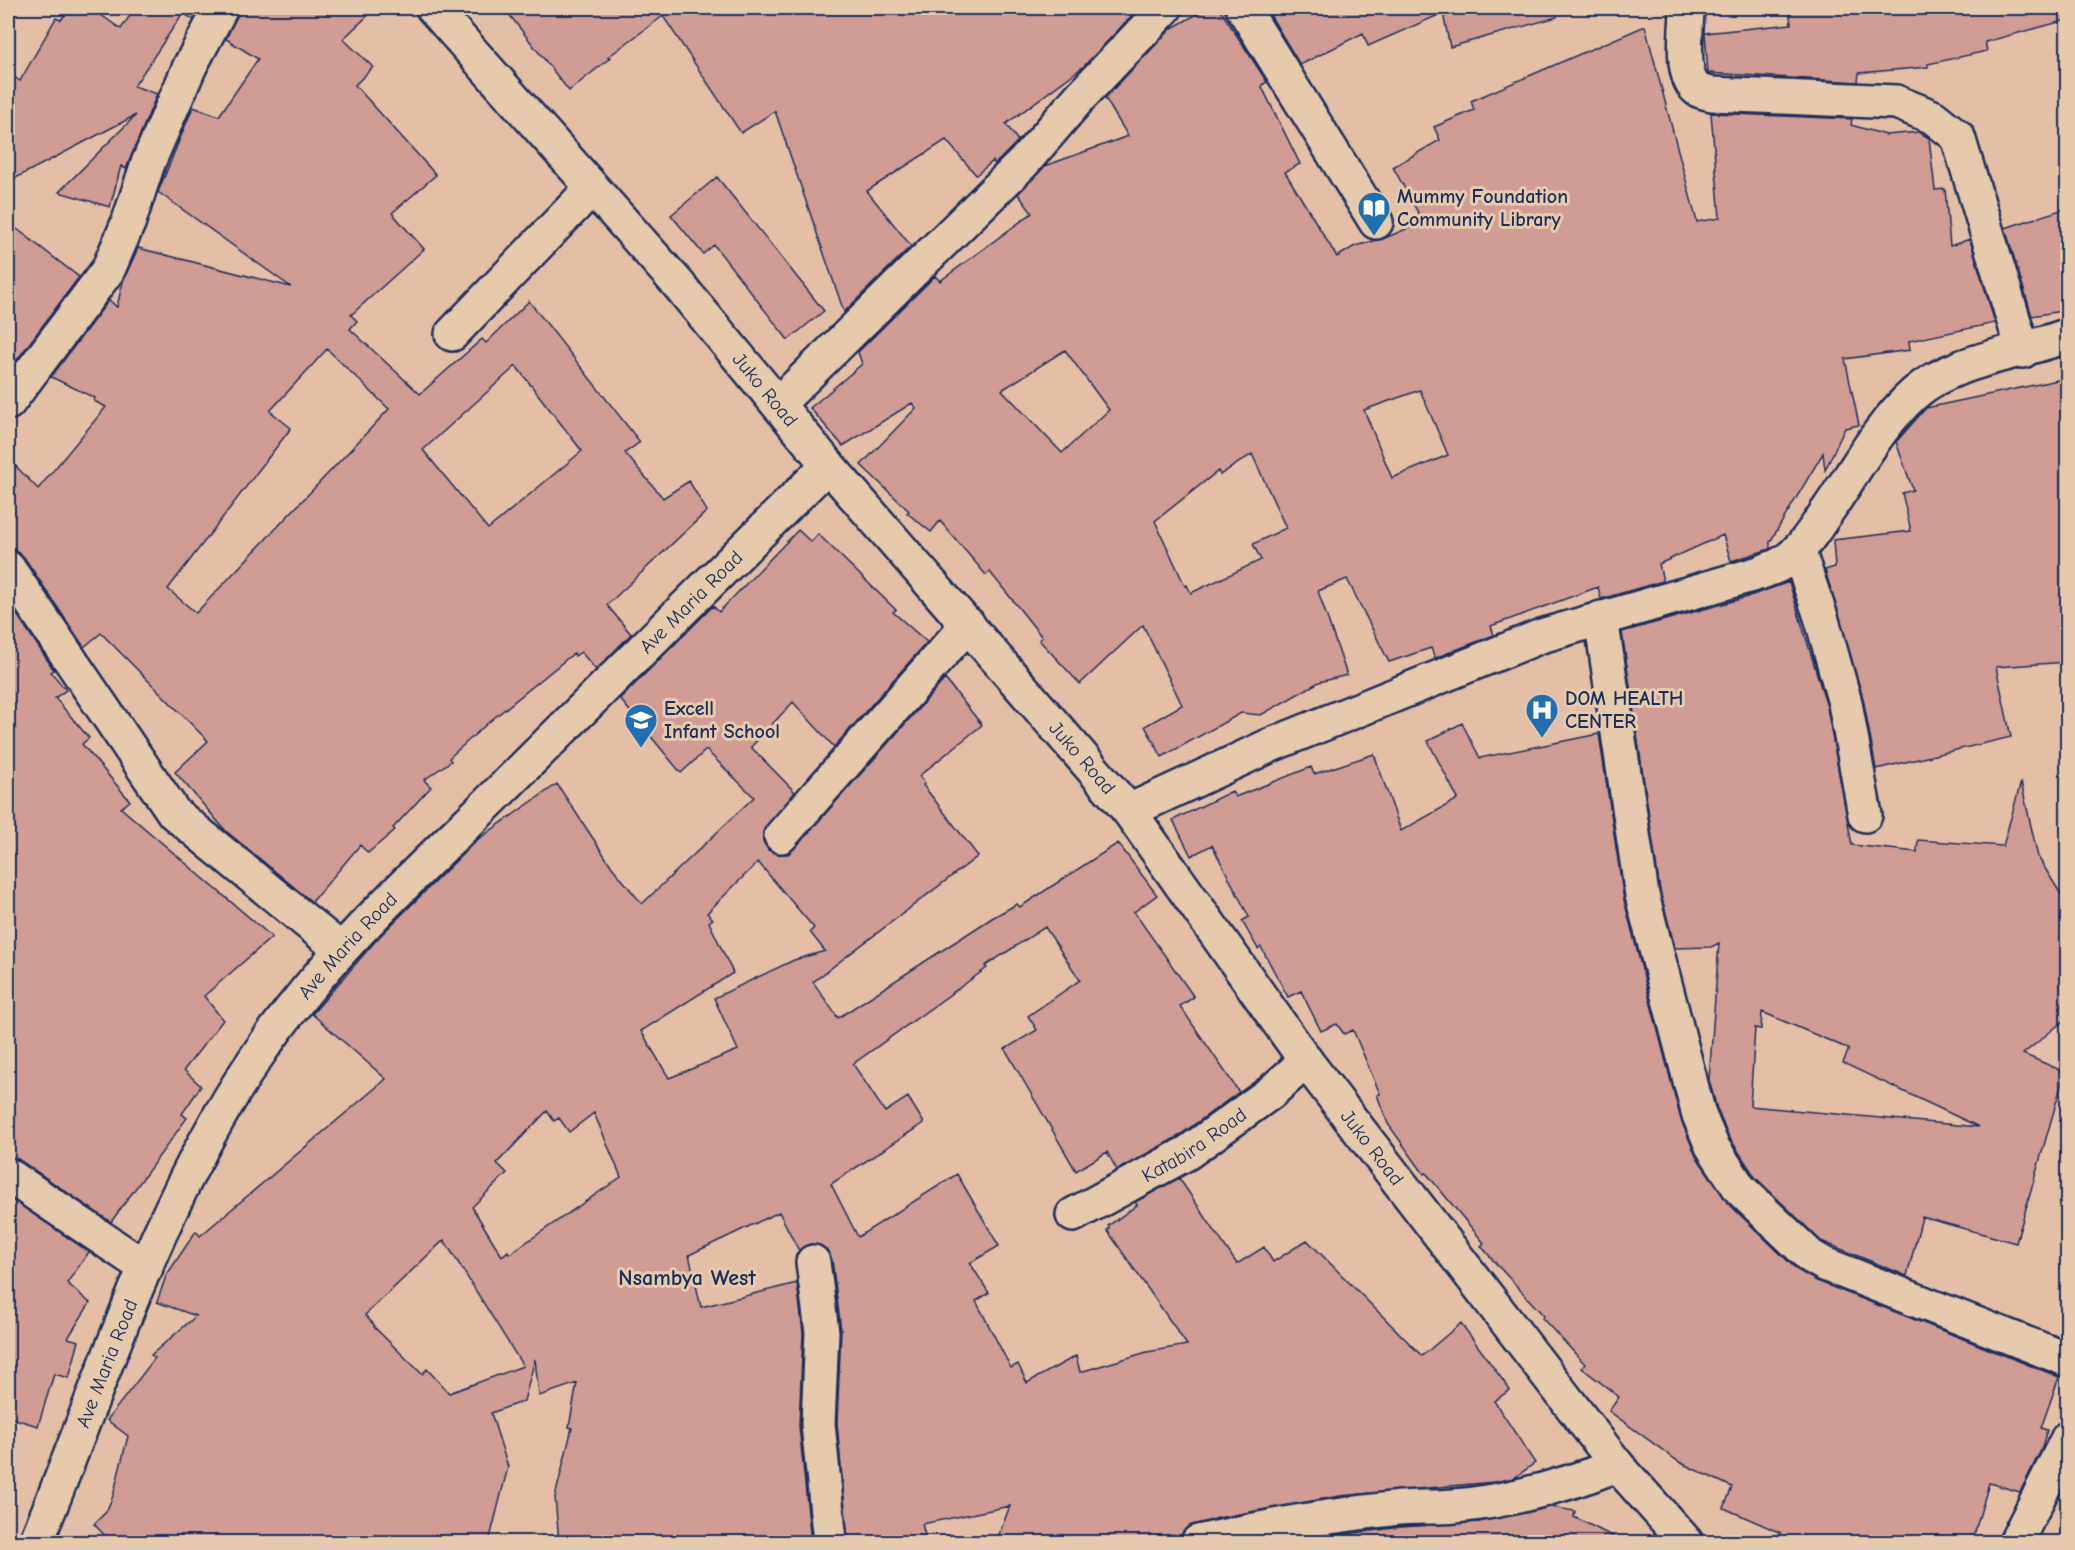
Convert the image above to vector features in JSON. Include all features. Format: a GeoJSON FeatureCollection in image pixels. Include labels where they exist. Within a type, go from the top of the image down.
{"type":"FeatureCollection","features":[{"type":"Feature","properties":{"kind":"street"},"geometry":{"type":"LineString","coordinates":[[8,403],[108,270],[129,221],[148,163],[189,66],[221,8]]}},
{"type":"Feature","properties":{"kind":"street","name":"Juko Road"},"geometry":{"type":"LineString","coordinates":[[433,8],[678,284],[828,465],[1129,811],[1306,1061],[1617,1465],[1686,1542]]}},
{"type":"Feature","properties":{"kind":"street"},"geometry":{"type":"LineString","coordinates":[[778,404],[1024,162],[1080,97],[1165,8]]}},
{"type":"Feature","properties":{"kind":"street"},"geometry":{"type":"LineString","coordinates":[[1243,8],[1376,222]]}},
{"type":"Feature","properties":{"kind":"street"},"geometry":{"type":"LineString","coordinates":[[1688,8],[1686,63],[1689,79],[1698,90],[1712,94],[1896,102],[1933,117],[1958,137],[2024,351]]}},
{"type":"Feature","properties":{"kind":"street"},"geometry":{"type":"LineString","coordinates":[[452,334],[592,188]]}},
{"type":"Feature","properties":{"kind":"street"},"geometry":{"type":"LineString","coordinates":[[1129,811],[1271,745],[1541,636],[1759,573],[1784,562],[1798,550],[1878,436],[1917,392],[1948,371],[2024,351],[2067,335]]}},
{"type":"Feature","properties":{"kind":"street","name":"Ave Maria Road"},"geometry":{"type":"LineString","coordinates":[[36,1542],[146,1268],[195,1161],[230,1097],[256,1056],[340,949],[828,465]]}},
{"type":"Feature","properties":{"kind":"street"},"geometry":{"type":"LineString","coordinates":[[1798,550],[1822,620],[1845,703],[1864,815]]}},
{"type":"Feature","properties":{"kind":"street"},"geometry":{"type":"LineString","coordinates":[[8,568],[174,813],[340,949]]}},
{"type":"Feature","properties":{"kind":"street"},"geometry":{"type":"LineString","coordinates":[[1601,618],[1642,895],[1699,1115],[1724,1167],[1740,1189],[1761,1210],[1810,1256],[1824,1264],[2067,1360]]}},
{"type":"Feature","properties":{"kind":"street"},"geometry":{"type":"LineString","coordinates":[[781,836],[968,624]]}},
{"type":"Feature","properties":{"kind":"street","name":"Katabira Road"},"geometry":{"type":"LineString","coordinates":[[1073,1215],[1187,1153],[1270,1093],[1306,1061]]}},
{"type":"Feature","properties":{"kind":"street"},"geometry":{"type":"LineString","coordinates":[[8,1175],[146,1268]]}},
{"type":"Feature","properties":{"kind":"street"},"geometry":{"type":"LineString","coordinates":[[813,1262],[815,1297],[822,1332],[818,1424],[830,1542]]}},
{"type":"Feature","properties":{"kind":"street"},"geometry":{"type":"LineString","coordinates":[[2016,1542],[2067,1438]]}},
{"type":"Feature","properties":{"kind":"street"},"geometry":{"type":"LineString","coordinates":[[1198,1542],[1257,1528],[1394,1508],[1454,1506],[1507,1500],[1566,1485],[1617,1465]]}},
{"type":"Feature","properties":{"kind":"building"},"geometry":{"type":"Polygon","coordinates":[[[70,8],[91,8],[121,29],[135,8],[200,8],[194,20],[183,13],[134,86],[157,94],[126,169],[121,166],[110,207],[59,192],[136,115],[8,182],[8,73],[20,81],[56,18],[61,20],[70,8]]]}},
{"type":"Feature","properties":{"kind":"building"},"geometry":{"type":"Polygon","coordinates":[[[240,8],[376,8],[343,39],[373,67],[355,85],[436,175],[392,213],[424,249],[351,315],[357,321],[350,329],[420,394],[482,339],[486,343],[529,301],[640,442],[625,453],[663,498],[689,481],[707,511],[607,605],[631,634],[596,670],[581,652],[575,656],[574,653],[489,722],[449,758],[451,761],[424,780],[431,787],[393,828],[395,830],[368,853],[360,845],[312,902],[226,831],[175,772],[208,741],[101,633],[84,647],[24,557],[17,551],[8,549],[8,458],[38,489],[106,407],[94,401],[95,398],[51,377],[109,300],[117,307],[123,281],[138,248],[291,287],[158,192],[193,107],[219,116],[258,59],[226,39],[240,8]],[[327,349],[270,411],[291,428],[168,589],[196,613],[389,409],[327,349]],[[516,366],[423,450],[488,529],[582,451],[516,366]]]}},
{"type":"Feature","properties":{"kind":"building"},"geometry":{"type":"Polygon","coordinates":[[[504,8],[1139,8],[1084,66],[1006,124],[1018,141],[995,164],[993,161],[976,175],[946,140],[867,191],[911,246],[844,312],[775,111],[741,133],[663,16],[608,57],[610,58],[569,91],[504,8]]]}},
{"type":"Feature","properties":{"kind":"building"},"geometry":{"type":"Polygon","coordinates":[[[1208,8],[1219,8],[1267,82],[1262,87],[1300,164],[1285,172],[1337,257],[1355,246],[1385,238],[1423,222],[1393,167],[1440,140],[1434,127],[1474,110],[1471,101],[1645,26],[1697,222],[1720,218],[1711,113],[1852,119],[1851,125],[1886,135],[1919,132],[1929,138],[1935,190],[1945,189],[1950,246],[1970,239],[1995,323],[1909,341],[1910,350],[1845,359],[1859,425],[1845,428],[1825,470],[1823,453],[1770,542],[1770,549],[1731,561],[1723,535],[1659,564],[1663,581],[1601,599],[1598,587],[1491,626],[1494,635],[1435,658],[1431,648],[1389,662],[1347,579],[1318,591],[1347,675],[1319,682],[1261,715],[1241,713],[1162,757],[1145,726],[1182,705],[1143,625],[1080,684],[1039,640],[1042,637],[990,572],[986,575],[940,521],[931,532],[907,513],[909,511],[861,465],[916,408],[912,403],[843,446],[810,408],[862,364],[858,352],[935,276],[940,281],[1032,213],[1018,194],[1045,166],[1128,136],[1105,98],[1172,28],[1208,8]],[[1065,350],[1002,390],[1062,453],[1109,410],[1065,350]],[[1420,390],[1364,410],[1392,478],[1448,455],[1420,390]],[[1252,454],[1220,475],[1218,471],[1155,521],[1185,586],[1187,585],[1191,593],[1261,560],[1253,544],[1286,528],[1252,454]]]}},
{"type":"Feature","properties":{"kind":"building"},"geometry":{"type":"Polygon","coordinates":[[[1286,8],[1556,8],[1557,17],[1450,47],[1443,13],[1368,46],[1363,33],[1300,65],[1270,15],[1286,8]]]}},
{"type":"Feature","properties":{"kind":"building"},"geometry":{"type":"Polygon","coordinates":[[[1789,8],[2067,8],[2067,20],[1985,42],[1987,51],[1928,64],[1928,67],[1859,73],[1858,82],[1708,73],[1705,33],[1791,24],[1789,8]]]}},
{"type":"Feature","properties":{"kind":"building"},"geometry":{"type":"Polygon","coordinates":[[[717,177],[824,311],[788,340],[714,245],[703,254],[671,215],[717,177]]]}},
{"type":"Feature","properties":{"kind":"building"},"geometry":{"type":"Polygon","coordinates":[[[2067,208],[2067,310],[2032,316],[2005,228],[2067,208]]]}},
{"type":"Feature","properties":{"kind":"building"},"geometry":{"type":"Polygon","coordinates":[[[8,222],[79,277],[17,360],[8,355],[8,222]]]}},
{"type":"Feature","properties":{"kind":"building"},"geometry":{"type":"Polygon","coordinates":[[[2067,378],[2067,662],[1996,667],[2011,737],[1876,769],[1863,698],[1825,570],[1835,567],[1833,540],[1911,531],[1902,493],[1913,490],[1896,442],[1926,408],[2067,378]]]}},
{"type":"Feature","properties":{"kind":"building"},"geometry":{"type":"Polygon","coordinates":[[[798,530],[811,542],[818,534],[896,610],[893,612],[927,642],[834,747],[793,702],[751,747],[795,792],[763,832],[763,841],[768,850],[778,854],[788,854],[795,848],[945,679],[982,725],[919,776],[925,783],[923,785],[978,856],[813,982],[838,1018],[992,918],[1017,904],[1020,907],[1118,843],[1157,895],[1134,912],[1194,997],[1180,1006],[1239,1092],[1177,1137],[1117,1170],[1107,1152],[1076,1171],[1005,1049],[1037,1030],[1028,1016],[1080,980],[1045,927],[985,966],[987,968],[853,1064],[885,1112],[908,1097],[924,1123],[831,1184],[858,1237],[957,1174],[999,1246],[970,1263],[989,1293],[976,1301],[1011,1368],[1018,1364],[1027,1383],[1076,1356],[1080,1372],[1147,1352],[1187,1345],[1107,1230],[1110,1229],[1108,1226],[1137,1205],[1135,1202],[1179,1178],[1237,1264],[1264,1247],[1273,1262],[1307,1240],[1422,1356],[1461,1323],[1510,1390],[1494,1401],[1535,1463],[1514,1478],[1494,1482],[1340,1496],[1218,1518],[1186,1528],[1180,1542],[996,1542],[1010,1506],[922,1524],[927,1542],[848,1542],[837,1423],[841,1330],[832,1260],[827,1250],[820,1245],[810,1244],[799,1251],[779,1212],[689,1255],[701,1307],[797,1283],[803,1333],[799,1426],[811,1542],[559,1542],[555,1497],[572,1428],[569,1427],[577,1383],[539,1396],[535,1359],[524,1401],[491,1413],[508,1467],[489,1542],[111,1542],[94,1524],[106,1512],[113,1496],[128,1436],[107,1420],[155,1358],[151,1355],[196,1316],[157,1302],[166,1276],[196,1231],[200,1236],[386,1079],[312,1014],[379,937],[477,840],[557,784],[612,867],[642,904],[754,797],[706,750],[681,773],[620,699],[713,606],[719,612],[798,530]],[[758,862],[707,913],[713,919],[709,922],[733,973],[641,1031],[669,1078],[738,1050],[714,998],[794,960],[825,951],[810,932],[814,928],[758,862]],[[547,1111],[497,1163],[507,1173],[472,1207],[502,1256],[508,1251],[509,1254],[621,1177],[594,1113],[569,1132],[559,1118],[554,1121],[547,1111]],[[444,1240],[365,1315],[374,1327],[422,1374],[427,1369],[449,1393],[523,1366],[444,1240]]]}},
{"type":"Feature","properties":{"kind":"building"},"geometry":{"type":"Polygon","coordinates":[[[1789,582],[1827,707],[1852,845],[1917,852],[1918,840],[2003,846],[2021,782],[2038,857],[2067,904],[2067,1018],[2023,1054],[2065,1072],[2016,1243],[1922,1217],[1907,1276],[1821,1241],[1755,1177],[1729,1137],[1717,1109],[1709,1080],[1719,943],[1711,947],[1675,948],[1660,891],[1622,632],[1744,598],[1789,582]],[[1762,1012],[1761,1029],[1755,1028],[1750,1106],[1979,1127],[1843,1063],[1849,1049],[1762,1012]]]}},
{"type":"Feature","properties":{"kind":"building"},"geometry":{"type":"Polygon","coordinates":[[[8,601],[54,670],[51,672],[66,690],[55,698],[89,738],[82,744],[130,801],[121,808],[272,937],[204,996],[223,1020],[184,1070],[201,1086],[182,1114],[187,1118],[111,1222],[18,1159],[8,1157],[8,601]]]}},
{"type":"Feature","properties":{"kind":"building"},"geometry":{"type":"Polygon","coordinates":[[[1462,723],[1480,758],[1599,734],[1624,900],[1681,1120],[1696,1156],[1727,1202],[1797,1270],[1815,1280],[2059,1377],[2041,1428],[2047,1430],[2041,1450],[2020,1492],[1989,1483],[1972,1542],[1774,1542],[1781,1533],[1724,1508],[1732,1487],[1679,1462],[1609,1411],[1619,1397],[1582,1368],[1585,1364],[1542,1318],[1544,1316],[1481,1246],[1484,1243],[1426,1173],[1424,1174],[1388,1124],[1377,1095],[1380,1094],[1353,1030],[1344,1034],[1337,1024],[1321,1031],[1301,991],[1288,997],[1261,947],[1258,949],[1242,921],[1249,917],[1212,845],[1191,856],[1173,820],[1232,791],[1235,797],[1311,767],[1314,774],[1374,754],[1401,831],[1458,799],[1428,741],[1462,723]]]}},
{"type":"Feature","properties":{"kind":"building"},"geometry":{"type":"Polygon","coordinates":[[[8,1197],[89,1252],[67,1283],[90,1303],[68,1338],[79,1341],[69,1378],[54,1374],[38,1426],[8,1417],[8,1197]]]}},
{"type":"Feature","properties":{"kind":"building"},"geometry":{"type":"Polygon","coordinates":[[[1551,1507],[1575,1511],[1574,1517],[1624,1542],[1289,1542],[1401,1527],[1479,1522],[1551,1507]]]}},
{"type":"Feature","properties":{"kind":"place","name":"Mummy Foundation Community Library"},"geometry":{"type":"Point","coordinates":[1374,237]}},
{"type":"Feature","properties":{"kind":"place","name":"DOM HEALTH CENTER"},"geometry":{"type":"Point","coordinates":[1542,739]}},
{"type":"Feature","properties":{"kind":"place","name":"Excell Infant School"},"geometry":{"type":"Point","coordinates":[641,749]}},
{"type":"Feature","properties":{"kind":"district","name":"Nsambya West"},"geometry":{"type":"Point","coordinates":[687,1277]}}]}
